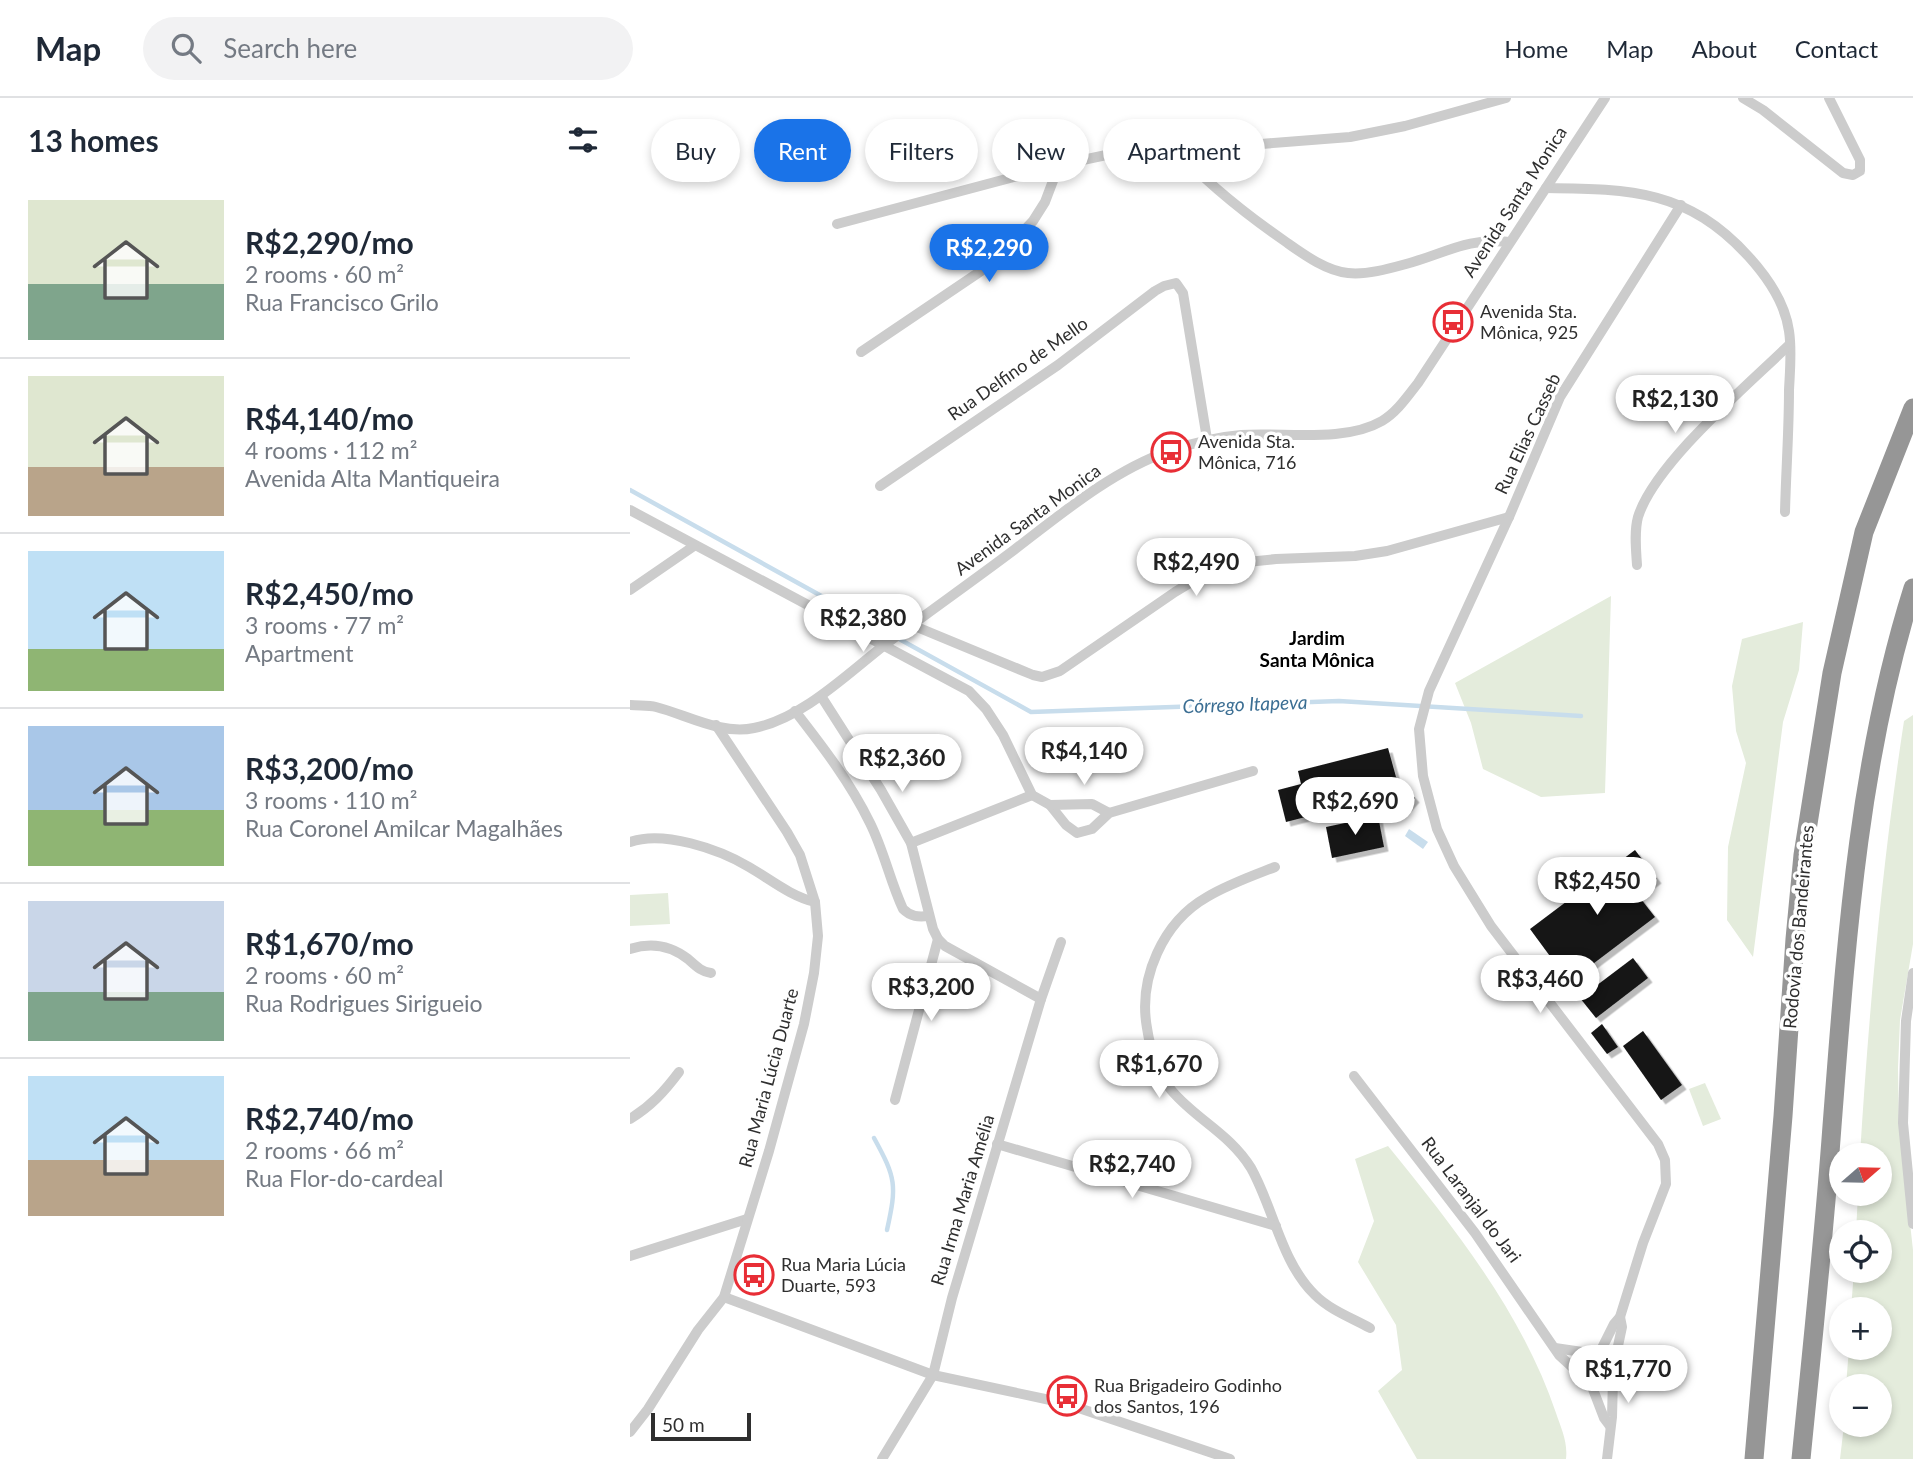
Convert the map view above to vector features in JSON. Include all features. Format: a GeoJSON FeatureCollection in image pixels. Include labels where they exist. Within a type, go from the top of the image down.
{"type":"FeatureCollection","features":[{"type":"Feature","properties":{"kind":"highway","name":"Rodovia dos Bandeirantes"},"geometry":{"type":"LineString","coordinates":[[1754,1459],[1805,842],[1832,673],[1864,532],[1913,408]]}},
{"type":"Feature","properties":{"kind":"highway"},"geometry":{"type":"LineString","coordinates":[[1801,1459],[1832,1130],[1846,941],[1872,753],[1898,636],[1913,588]]}},
{"type":"Feature","properties":{"kind":"street"},"geometry":{"type":"LineString","coordinates":[[1265,144],[1350,137],[1405,126],[1506,98]]}},
{"type":"Feature","properties":{"kind":"street","name":"Avenida Santa Monica"},"geometry":{"type":"LineString","coordinates":[[630,705],[653,706],[716,725],[738,729],[753,728],[821,696],[1076,503],[1129,470],[1166,452],[1207,439],[1243,435],[1344,433],[1382,421],[1398,408],[1418,383],[1605,98]]}},
{"type":"Feature","properties":{"kind":"street"},"geometry":{"type":"LineString","coordinates":[[1743,98],[1763,110],[1843,173],[1857,173],[1861,167],[1860,160],[1829,98]]}},
{"type":"Feature","properties":{"kind":"street"},"geometry":{"type":"LineString","coordinates":[[837,224],[995,182]]}},
{"type":"Feature","properties":{"kind":"street"},"geometry":{"type":"LineString","coordinates":[[861,352],[981,271],[1033,221],[1045,202],[1053,182]]}},
{"type":"Feature","properties":{"kind":"street"},"geometry":{"type":"LineString","coordinates":[[1207,182],[1244,213],[1302,253],[1347,274],[1406,264],[1472,241],[1489,239],[1509,242]]}},
{"type":"Feature","properties":{"kind":"street"},"geometry":{"type":"LineString","coordinates":[[1546,188],[1628,191],[1681,205],[1708,219],[1731,237],[1761,270],[1785,313],[1790,344],[1785,512]]}},
{"type":"Feature","properties":{"kind":"street","name":"Rua Elias Casseb"},"geometry":{"type":"LineString","coordinates":[[1620,1317],[1643,1243],[1664,1192],[1666,1177],[1662,1152],[1491,926],[1454,866],[1437,829],[1423,776],[1419,729],[1428,694],[1509,517],[1560,397],[1681,205]]}},
{"type":"Feature","properties":{"kind":"street","name":"Rua Delfino de Mello"},"geometry":{"type":"LineString","coordinates":[[880,486],[1058,365],[1155,291],[1176,283],[1183,293],[1207,439]]}},
{"type":"Feature","properties":{"kind":"street"},"geometry":{"type":"LineString","coordinates":[[1637,565],[1638,517],[1662,476],[1694,437],[1790,344]]}},
{"type":"Feature","properties":{"kind":"street"},"geometry":{"type":"LineString","coordinates":[[630,510],[969,691],[986,709],[1003,735],[1032,795],[1050,805],[1066,825],[1077,832],[1092,829],[1109,813],[1252,771]]}},
{"type":"Feature","properties":{"kind":"street"},"geometry":{"type":"LineString","coordinates":[[908,628],[1042,677],[1060,671],[1213,569],[1228,564],[1276,559],[1355,556],[1387,551],[1509,517]]}},
{"type":"Feature","properties":{"kind":"street"},"geometry":{"type":"LineString","coordinates":[[630,590],[694,546]]}},
{"type":"Feature","properties":{"kind":"street"},"geometry":{"type":"LineString","coordinates":[[821,696],[911,843],[937,939],[1041,999]]}},
{"type":"Feature","properties":{"kind":"street"},"geometry":{"type":"LineString","coordinates":[[795,710],[856,796],[876,836],[903,909],[909,915],[929,916]]}},
{"type":"Feature","properties":{"kind":"street","name":"Rua Maria Lúcia Duarte"},"geometry":{"type":"LineString","coordinates":[[630,1432],[648,1409],[698,1330],[724,1297],[737,1262],[804,1024],[818,936],[815,902],[800,855],[716,725]]}},
{"type":"Feature","properties":{"kind":"street"},"geometry":{"type":"LineString","coordinates":[[911,843],[1032,795]]}},
{"type":"Feature","properties":{"kind":"street"},"geometry":{"type":"LineString","coordinates":[[1050,805],[1092,804],[1109,813]]}},
{"type":"Feature","properties":{"kind":"street"},"geometry":{"type":"LineString","coordinates":[[630,842],[658,839],[719,852],[792,893],[815,902]]}},
{"type":"Feature","properties":{"kind":"street"},"geometry":{"type":"LineString","coordinates":[[1275,867],[1206,897],[1175,925],[1153,959],[1148,974],[1143,1009],[1148,1035],[1157,1066],[1170,1090],[1226,1136],[1239,1151],[1262,1191],[1291,1259],[1303,1280],[1316,1296],[1370,1328]]}},
{"type":"Feature","properties":{"kind":"street"},"geometry":{"type":"LineString","coordinates":[[895,1100],[937,939]]}},
{"type":"Feature","properties":{"kind":"street","name":"Rua Irma Maria Amélia"},"geometry":{"type":"LineString","coordinates":[[882,1459],[933,1375],[952,1298],[997,1144],[1061,942]]}},
{"type":"Feature","properties":{"kind":"street"},"geometry":{"type":"LineString","coordinates":[[630,949],[654,944],[668,947],[711,974]]}},
{"type":"Feature","properties":{"kind":"street"},"geometry":{"type":"LineString","coordinates":[[1913,973],[1906,1021],[1903,1123],[1913,1224]]}},
{"type":"Feature","properties":{"kind":"street"},"geometry":{"type":"LineString","coordinates":[[630,1119],[648,1108],[663,1094],[679,1072]]}},
{"type":"Feature","properties":{"kind":"street","name":"Rua Laranjal do Jari"},"geometry":{"type":"LineString","coordinates":[[1354,1076],[1475,1233],[1559,1355],[1583,1376]]}},
{"type":"Feature","properties":{"kind":"street"},"geometry":{"type":"LineString","coordinates":[[997,1144],[1276,1226]]}},
{"type":"Feature","properties":{"kind":"street"},"geometry":{"type":"LineString","coordinates":[[630,1256],[747,1219]]}},
{"type":"Feature","properties":{"kind":"street"},"geometry":{"type":"LineString","coordinates":[[724,1297],[933,1375],[1064,1403],[1230,1459]]}},
{"type":"Feature","properties":{"kind":"street"},"geometry":{"type":"LineString","coordinates":[[1601,1350],[1620,1317]]}},
{"type":"Feature","properties":{"kind":"street"},"geometry":{"type":"LineString","coordinates":[[1607,1459],[1615,1360],[1622,1327],[1620,1317]]}},
{"type":"Feature","properties":{"kind":"street"},"geometry":{"type":"LineString","coordinates":[[1555,1348],[1589,1353],[1606,1351],[1615,1360]]}},
{"type":"Feature","properties":{"kind":"street"},"geometry":{"type":"LineString","coordinates":[[1589,1353],[1582,1362],[1583,1376],[1591,1384],[1604,1418],[1610,1426]]}},
{"type":"Feature","properties":{"kind":"street"},"geometry":{"type":"LineString","coordinates":[[1591,1384],[1602,1385],[1613,1379]]}},
{"type":"Feature","properties":{"kind":"green space"},"geometry":{"type":"Polygon","coordinates":[[[1611,596],[1605,793],[1541,797],[1483,769],[1471,723],[1455,683],[1611,596]]]}},
{"type":"Feature","properties":{"kind":"green space"},"geometry":{"type":"Polygon","coordinates":[[[1803,622],[1799,670],[1783,722],[1753,957],[1727,920],[1728,847],[1746,763],[1736,731],[1732,686],[1742,639],[1803,622]]]}},
{"type":"Feature","properties":{"kind":"green space"},"geometry":{"type":"Polygon","coordinates":[[[1913,715],[1913,944],[1900,1020],[1898,1068],[1899,1125],[1913,1250],[1913,1459],[1840,1459],[1843,1437],[1892,1437],[1892,1374],[1847,1374],[1848,1360],[1892,1360],[1892,1297],[1852,1297],[1853,1283],[1892,1283],[1892,1220],[1857,1220],[1857,1206],[1892,1206],[1892,1143],[1861,1143],[1883,883],[1904,721],[1913,715]]]}},
{"type":"Feature","properties":{"kind":"green space"},"geometry":{"type":"Polygon","coordinates":[[[668,893],[670,924],[630,926],[630,895],[668,893]]]}},
{"type":"Feature","properties":{"kind":"green space"},"geometry":{"type":"Polygon","coordinates":[[[1705,1083],[1721,1119],[1703,1126],[1689,1089],[1705,1083]]]}},
{"type":"Feature","properties":{"kind":"green space"},"geometry":{"type":"Polygon","coordinates":[[[1388,1146],[1484,1272],[1525,1341],[1542,1376],[1564,1435],[1566,1459],[1417,1459],[1378,1391],[1402,1370],[1396,1325],[1358,1262],[1374,1221],[1355,1159],[1388,1146]]]}},
{"type":"Feature","properties":{"kind":"water"},"geometry":{"type":"Polygon","coordinates":[[[1409,829],[1428,842],[1423,849],[1405,836],[1409,829]]]}},
{"type":"Feature","properties":{"kind":"building"},"geometry":{"type":"Polygon","coordinates":[[[1388,748],[1396,777],[1415,798],[1407,807],[1395,794],[1286,822],[1278,790],[1301,784],[1298,771],[1388,748]]]}},
{"type":"Feature","properties":{"kind":"building"},"geometry":{"type":"Polygon","coordinates":[[[1378,816],[1384,847],[1332,858],[1326,827],[1378,816]]]}},
{"type":"Feature","properties":{"kind":"building"},"geometry":{"type":"Polygon","coordinates":[[[1635,850],[1657,879],[1637,894],[1655,917],[1569,982],[1530,929],[1635,850]]]}},
{"type":"Feature","properties":{"kind":"building"},"geometry":{"type":"Polygon","coordinates":[[[1633,958],[1648,978],[1596,1018],[1580,998],[1633,958]]]}},
{"type":"Feature","properties":{"kind":"building"},"geometry":{"type":"Polygon","coordinates":[[[1602,1024],[1618,1047],[1607,1054],[1591,1033],[1602,1024]]]}},
{"type":"Feature","properties":{"kind":"building"},"geometry":{"type":"Polygon","coordinates":[[[1643,1031],[1682,1085],[1661,1100],[1623,1046],[1643,1031]]]}},
{"type":"Feature","properties":{"kind":"waterway","name":"Córrego Itapeva"},"geometry":{"type":"LineString","coordinates":[[630,490],[1031,712],[1339,701],[1581,716]]}},
{"type":"Feature","properties":{"kind":"waterway"},"geometry":{"type":"LineString","coordinates":[[874,1138],[893,1182],[887,1230]]}},
{"type":"Feature","properties":{"kind":"place","name":"Avenida Sta. Mônica, 925"},"geometry":{"type":"Point","coordinates":[1453,322]}},
{"type":"Feature","properties":{"kind":"place","name":"Avenida Sta. Mônica, 716"},"geometry":{"type":"Point","coordinates":[1171,452]}},
{"type":"Feature","properties":{"kind":"place","name":"Rua Maria Lúcia Duarte, 593"},"geometry":{"type":"Point","coordinates":[754,1275]}},
{"type":"Feature","properties":{"kind":"place","name":"Rua Brigadeiro Godinho dos Santos, 196"},"geometry":{"type":"Point","coordinates":[1067,1396]}},
{"type":"Feature","properties":{"kind":"district","name":"Jardim Santa Mônica"},"geometry":{"type":"Point","coordinates":[1317,649]}}]}
